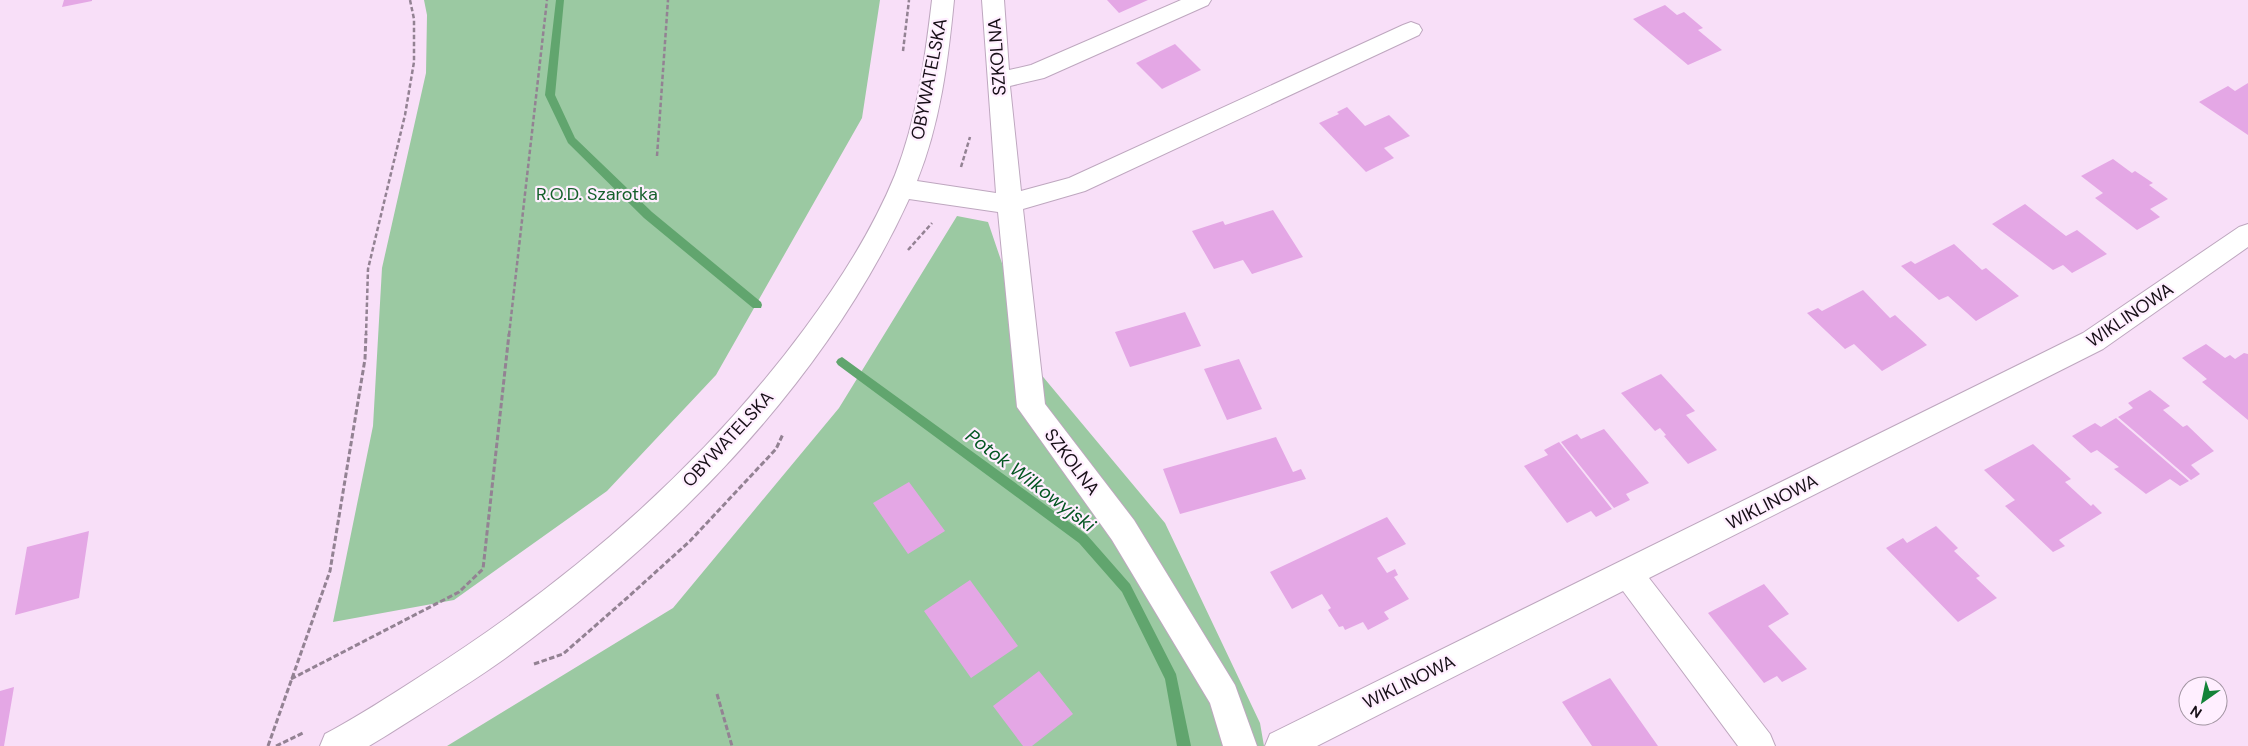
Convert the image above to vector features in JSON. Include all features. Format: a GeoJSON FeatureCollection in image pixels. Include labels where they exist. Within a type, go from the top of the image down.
{"type":"FeatureCollection","features":[{"type":"Feature","properties":{"kind":"street","name":"OBYWATELSKA"},"geometry":{"type":"LineString","coordinates":[[337,746],[362,733],[512,634],[580,582],[654,516],[722,450],[785,376],[854,279],[879,235],[915,154],[928,107],[943,0]]}},
{"type":"Feature","properties":{"kind":"street","name":"SZKOLNA"},"geometry":{"type":"LineString","coordinates":[[993,0],[1002,133],[1031,407],[1123,530],[1224,696],[1240,746]]}},
{"type":"Feature","properties":{"kind":"street"},"geometry":{"type":"LineString","coordinates":[[999,80],[1036,72],[1200,0]]}},
{"type":"Feature","properties":{"kind":"street"},"geometry":{"type":"LineString","coordinates":[[900,188],[1009,204],[1076,185],[1411,30]]}},
{"type":"Feature","properties":{"kind":"street","name":"WIKLINOWA"},"geometry":{"type":"LineString","coordinates":[[1282,746],[2094,341],[2248,234]]}},
{"type":"Feature","properties":{"kind":"street"},"geometry":{"type":"LineString","coordinates":[[1628,574],[1758,746]]}},
{"type":"Feature","properties":{"kind":"path"},"geometry":{"type":"LineString","coordinates":[[268,746],[330,571],[365,359],[368,269],[405,114],[414,62],[414,19],[410,0]]}},
{"type":"Feature","properties":{"kind":"path"},"geometry":{"type":"LineString","coordinates":[[291,678],[459,592],[483,569],[547,0]]}},
{"type":"Feature","properties":{"kind":"path"},"geometry":{"type":"LineString","coordinates":[[657,156],[668,0]]}},
{"type":"Feature","properties":{"kind":"path"},"geometry":{"type":"LineString","coordinates":[[717,694],[732,746]]}},
{"type":"Feature","properties":{"kind":"green space","name":"R.O.D. Szarotka"},"geometry":{"type":"Polygon","coordinates":[[[424,0],[880,0],[862,118],[716,375],[607,491],[454,600],[333,622],[373,426],[382,268],[426,73],[427,15],[424,0]]]}},
{"type":"Feature","properties":{"kind":"green space"},"geometry":{"type":"Polygon","coordinates":[[[957,216],[988,222],[1039,372],[1165,523],[1260,723],[1264,746],[447,746],[673,608],[839,408],[957,216]]]}},
{"type":"Feature","properties":{"kind":"building"},"geometry":{"type":"Polygon","coordinates":[[[64,0],[92,0],[92,1],[62,7],[64,0]]]}},
{"type":"Feature","properties":{"kind":"building"},"geometry":{"type":"Polygon","coordinates":[[[1107,0],[1148,0],[1119,13],[1107,0]]]}},
{"type":"Feature","properties":{"kind":"building"},"geometry":{"type":"Polygon","coordinates":[[[1665,5],[1677,15],[1684,12],[1703,28],[1698,30],[1722,50],[1688,65],[1633,19],[1665,5]]]}},
{"type":"Feature","properties":{"kind":"building"},"geometry":{"type":"Polygon","coordinates":[[[1175,44],[1201,70],[1162,89],[1136,63],[1175,44]]]}},
{"type":"Feature","properties":{"kind":"building"},"geometry":{"type":"Polygon","coordinates":[[[2248,83],[2248,135],[2199,102],[2228,86],[2235,91],[2248,83]]]}},
{"type":"Feature","properties":{"kind":"building"},"geometry":{"type":"Polygon","coordinates":[[[1347,107],[1365,126],[1389,115],[1410,136],[1384,148],[1394,158],[1366,172],[1319,123],[1339,114],[1337,112],[1347,107]]]}},
{"type":"Feature","properties":{"kind":"building"},"geometry":{"type":"Polygon","coordinates":[[[2113,159],[2132,173],[2135,171],[2153,183],[2149,185],[2168,199],[2150,209],[2160,217],[2137,230],[2095,198],[2103,193],[2081,176],[2113,159]]]}},
{"type":"Feature","properties":{"kind":"building"},"geometry":{"type":"Polygon","coordinates":[[[2025,204],[2066,236],[2077,230],[2107,254],[2072,273],[2063,265],[2053,270],[1992,224],[2025,204]]]}},
{"type":"Feature","properties":{"kind":"building"},"geometry":{"type":"Polygon","coordinates":[[[1273,210],[1303,257],[1252,274],[1243,260],[1214,269],[1192,231],[1223,221],[1225,225],[1273,210]]]}},
{"type":"Feature","properties":{"kind":"building"},"geometry":{"type":"Polygon","coordinates":[[[1954,244],[1982,270],[1986,268],[2019,296],[1976,321],[1948,296],[1939,300],[1901,266],[1911,261],[1915,264],[1954,244]]]}},
{"type":"Feature","properties":{"kind":"building"},"geometry":{"type":"Polygon","coordinates":[[[1863,290],[1890,318],[1895,315],[1927,345],[1882,371],[1854,344],[1845,349],[1807,313],[1818,308],[1822,311],[1863,290]]]}},
{"type":"Feature","properties":{"kind":"building"},"geometry":{"type":"Polygon","coordinates":[[[1185,312],[1201,346],[1130,367],[1115,332],[1185,312]]]}},
{"type":"Feature","properties":{"kind":"building"},"geometry":{"type":"Polygon","coordinates":[[[2206,344],[2225,358],[2230,355],[2235,359],[2244,353],[2248,354],[2248,420],[2202,382],[2207,379],[2182,358],[2206,344]]]}},
{"type":"Feature","properties":{"kind":"building"},"geometry":{"type":"Polygon","coordinates":[[[1239,359],[1262,409],[1227,420],[1204,369],[1239,359]]]}},
{"type":"Feature","properties":{"kind":"building"},"geometry":{"type":"Polygon","coordinates":[[[1661,374],[1695,411],[1686,415],[1717,450],[1688,464],[1664,436],[1666,435],[1660,428],[1655,431],[1621,393],[1661,374]]]}},
{"type":"Feature","properties":{"kind":"building"},"geometry":{"type":"Polygon","coordinates":[[[2150,390],[2170,406],[2163,410],[2183,427],[2187,425],[2214,451],[2191,465],[2200,474],[2191,480],[2118,417],[2133,408],[2128,403],[2150,390]]]}},
{"type":"Feature","properties":{"kind":"building"},"geometry":{"type":"Polygon","coordinates":[[[2116,418],[2189,481],[2180,486],[2170,479],[2146,494],[2114,469],[2119,467],[2097,450],[2091,453],[2072,436],[2095,423],[2101,427],[2116,418]]]}},
{"type":"Feature","properties":{"kind":"building"},"geometry":{"type":"Polygon","coordinates":[[[1604,429],[1649,483],[1626,494],[1630,500],[1614,508],[1561,442],[1577,434],[1581,439],[1604,429]]]}},
{"type":"Feature","properties":{"kind":"building"},"geometry":{"type":"Polygon","coordinates":[[[1276,437],[1293,472],[1301,469],[1306,479],[1180,514],[1163,469],[1276,437]]]}},
{"type":"Feature","properties":{"kind":"building"},"geometry":{"type":"Polygon","coordinates":[[[1559,442],[1612,509],[1596,517],[1591,511],[1567,523],[1524,466],[1548,455],[1544,450],[1559,442]]]}},
{"type":"Feature","properties":{"kind":"building"},"geometry":{"type":"Polygon","coordinates":[[[2033,444],[2071,479],[2065,482],[2091,506],[2093,504],[2102,513],[2059,540],[2065,546],[2053,552],[2005,506],[2015,500],[1984,470],[2033,444]]]}},
{"type":"Feature","properties":{"kind":"building"},"geometry":{"type":"Polygon","coordinates":[[[909,482],[945,531],[908,554],[873,503],[909,482]]]}},
{"type":"Feature","properties":{"kind":"building"},"geometry":{"type":"Polygon","coordinates":[[[1387,517],[1406,544],[1377,558],[1387,573],[1395,569],[1398,575],[1394,577],[1409,599],[1384,612],[1389,619],[1368,630],[1363,622],[1345,630],[1343,626],[1339,627],[1328,610],[1331,608],[1322,594],[1292,609],[1270,572],[1387,517]]]}},
{"type":"Feature","properties":{"kind":"building"},"geometry":{"type":"Polygon","coordinates":[[[1936,526],[1958,548],[1954,551],[1980,576],[1976,578],[1997,598],[1958,622],[1886,548],[1903,538],[1907,543],[1936,526]]]}},
{"type":"Feature","properties":{"kind":"building"},"geometry":{"type":"Polygon","coordinates":[[[89,531],[79,598],[15,615],[27,547],[89,531]]]}},
{"type":"Feature","properties":{"kind":"building"},"geometry":{"type":"Polygon","coordinates":[[[970,580],[1018,646],[971,678],[924,611],[970,580]]]}},
{"type":"Feature","properties":{"kind":"building"},"geometry":{"type":"Polygon","coordinates":[[[1764,584],[1789,614],[1768,626],[1807,669],[1782,682],[1777,676],[1764,683],[1708,613],[1764,584]]]}},
{"type":"Feature","properties":{"kind":"building"},"geometry":{"type":"Polygon","coordinates":[[[1039,671],[1073,714],[1032,746],[1023,746],[993,706],[1039,671]]]}},
{"type":"Feature","properties":{"kind":"building"},"geometry":{"type":"Polygon","coordinates":[[[1610,678],[1658,746],[1592,746],[1562,702],[1610,678]]]}},
{"type":"Feature","properties":{"kind":"building"},"geometry":{"type":"Polygon","coordinates":[[[14,687],[4,746],[0,746],[0,691],[14,687]]]}},
{"type":"Feature","properties":{"kind":"waterway","name":"Potok Wilkowyjski"},"geometry":{"type":"LineString","coordinates":[[560,0],[550,95],[571,140],[648,215],[757,305]]}},
{"type":"Feature","properties":{"kind":"waterway","name":"Potok Wilkowyjski"},"geometry":{"type":"LineString","coordinates":[[842,362],[1083,539],[1126,588],[1171,678],[1184,746]]}}]}
